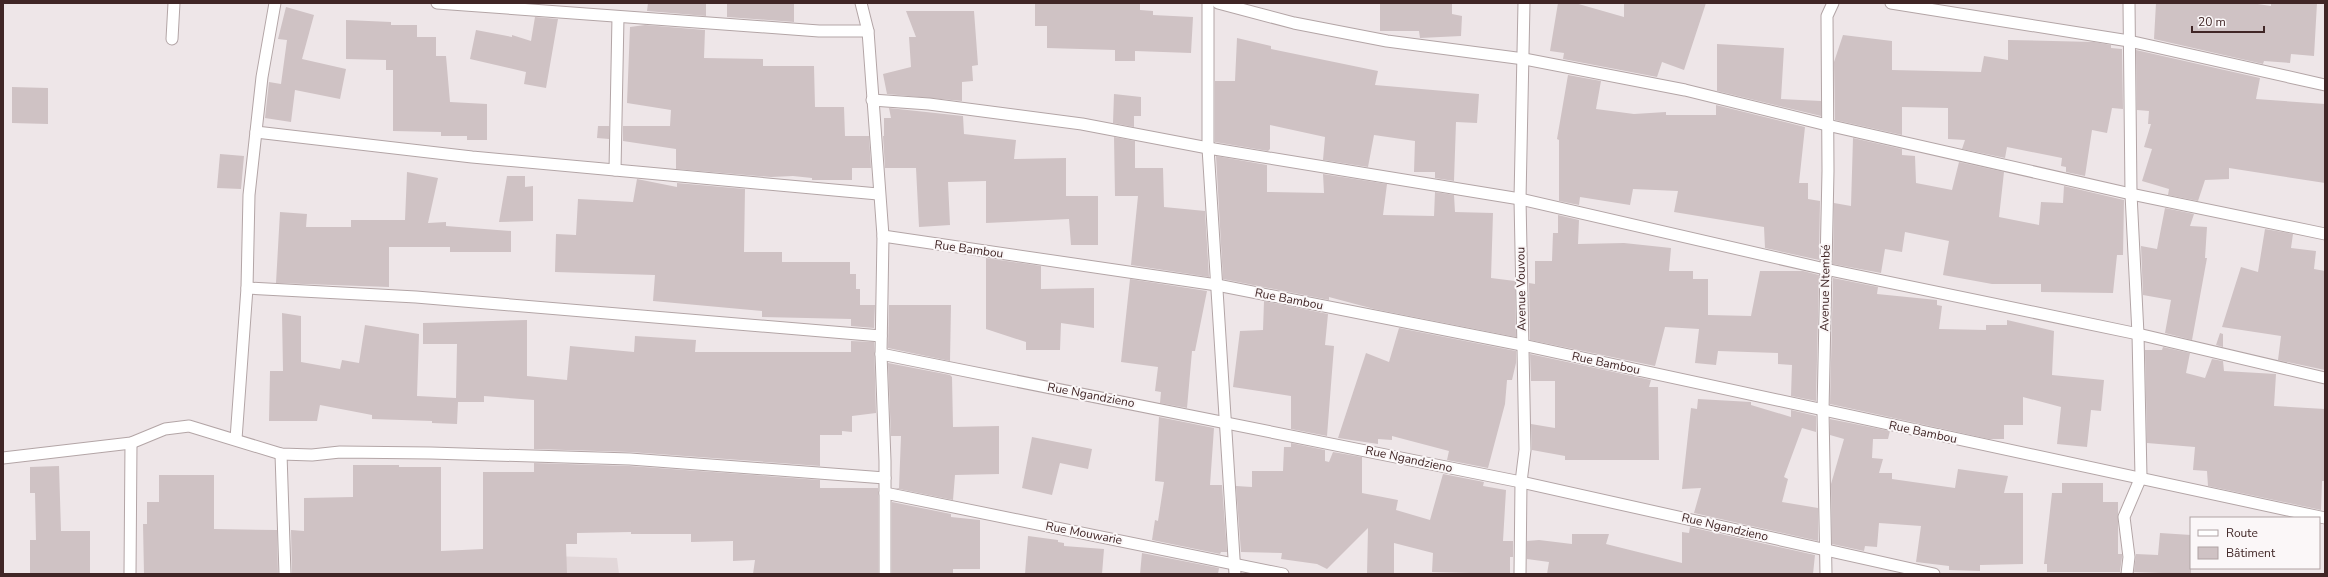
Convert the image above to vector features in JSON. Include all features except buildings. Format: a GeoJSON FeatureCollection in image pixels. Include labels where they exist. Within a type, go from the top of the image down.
{"type":"FeatureCollection","features":[{"type":"Feature","properties":{"kind":"street"},"geometry":{"type":"LineString","coordinates":[[172,38],[174,3]]}},
{"type":"Feature","properties":{"kind":"street"},"geometry":{"type":"LineString","coordinates":[[236,439],[247,288],[249,195],[262,77],[275,3]]}},
{"type":"Feature","properties":{"kind":"street"},"geometry":{"type":"LineString","coordinates":[[437,3],[819,31],[868,31]]}},
{"type":"Feature","properties":{"kind":"street"},"geometry":{"type":"LineString","coordinates":[[861,3],[868,31],[882,236],[880,354],[885,478],[885,574]]}},
{"type":"Feature","properties":{"kind":"street"},"geometry":{"type":"LineString","coordinates":[[1208,3],[1208,148],[1235,568]]}},
{"type":"Feature","properties":{"kind":"street"},"geometry":{"type":"LineString","coordinates":[[1218,3],[1294,23],[1387,41],[1524,59],[1685,90],[1827,125],[2131,194],[2325,234]]}},
{"type":"Feature","properties":{"kind":"street","name":"Avenue Vouvou"},"geometry":{"type":"LineString","coordinates":[[1520,574],[1521,482],[1525,450],[1520,199],[1524,3]]}},
{"type":"Feature","properties":{"kind":"street","name":"Avenue Ntembé"},"geometry":{"type":"LineString","coordinates":[[1826,574],[1823,411],[1827,16],[1833,3]]}},
{"type":"Feature","properties":{"kind":"street"},"geometry":{"type":"LineString","coordinates":[[1892,3],[2129,40],[2325,85]]}},
{"type":"Feature","properties":{"kind":"street"},"geometry":{"type":"LineString","coordinates":[[2127,574],[2129,557],[2124,517],[2141,477],[2138,334],[2131,194],[2129,3]]}},
{"type":"Feature","properties":{"kind":"street"},"geometry":{"type":"LineString","coordinates":[[614,170],[618,17]]}},
{"type":"Feature","properties":{"kind":"street"},"geometry":{"type":"LineString","coordinates":[[872,100],[929,104],[1082,124],[1208,148],[1520,199],[1825,270],[2138,334],[2325,378]]}},
{"type":"Feature","properties":{"kind":"street"},"geometry":{"type":"LineString","coordinates":[[256,132],[472,157],[878,194]]}},
{"type":"Feature","properties":{"kind":"street","name":"Rue Bambou"},"geometry":{"type":"LineString","coordinates":[[882,236],[1217,285],[1522,345],[1823,411],[2141,477],[2325,518]]}},
{"type":"Feature","properties":{"kind":"street"},"geometry":{"type":"LineString","coordinates":[[247,288],[416,297],[880,336]]}},
{"type":"Feature","properties":{"kind":"street","name":"Rue Ngandzieno"},"geometry":{"type":"LineString","coordinates":[[880,354],[1226,421],[1521,482],[1934,574]]}},
{"type":"Feature","properties":{"kind":"street"},"geometry":{"type":"LineString","coordinates":[[3,458],[131,442],[165,429],[189,426],[282,454],[312,455],[340,452],[431,453],[630,459],[885,478]]}},
{"type":"Feature","properties":{"kind":"street"},"geometry":{"type":"LineString","coordinates":[[130,574],[131,442]]}},
{"type":"Feature","properties":{"kind":"street"},"geometry":{"type":"LineString","coordinates":[[282,454],[285,574]]}},
{"type":"Feature","properties":{"kind":"street","name":"Rue Mouwarie"},"geometry":{"type":"LineString","coordinates":[[885,493],[1235,568],[1283,574]]}},
{"type":"Feature","properties":{"kind":"shaded area"},"geometry":{"type":"Polygon","coordinates":[[[340,550],[617,558],[619,574],[340,574],[340,550]]]}}]}
